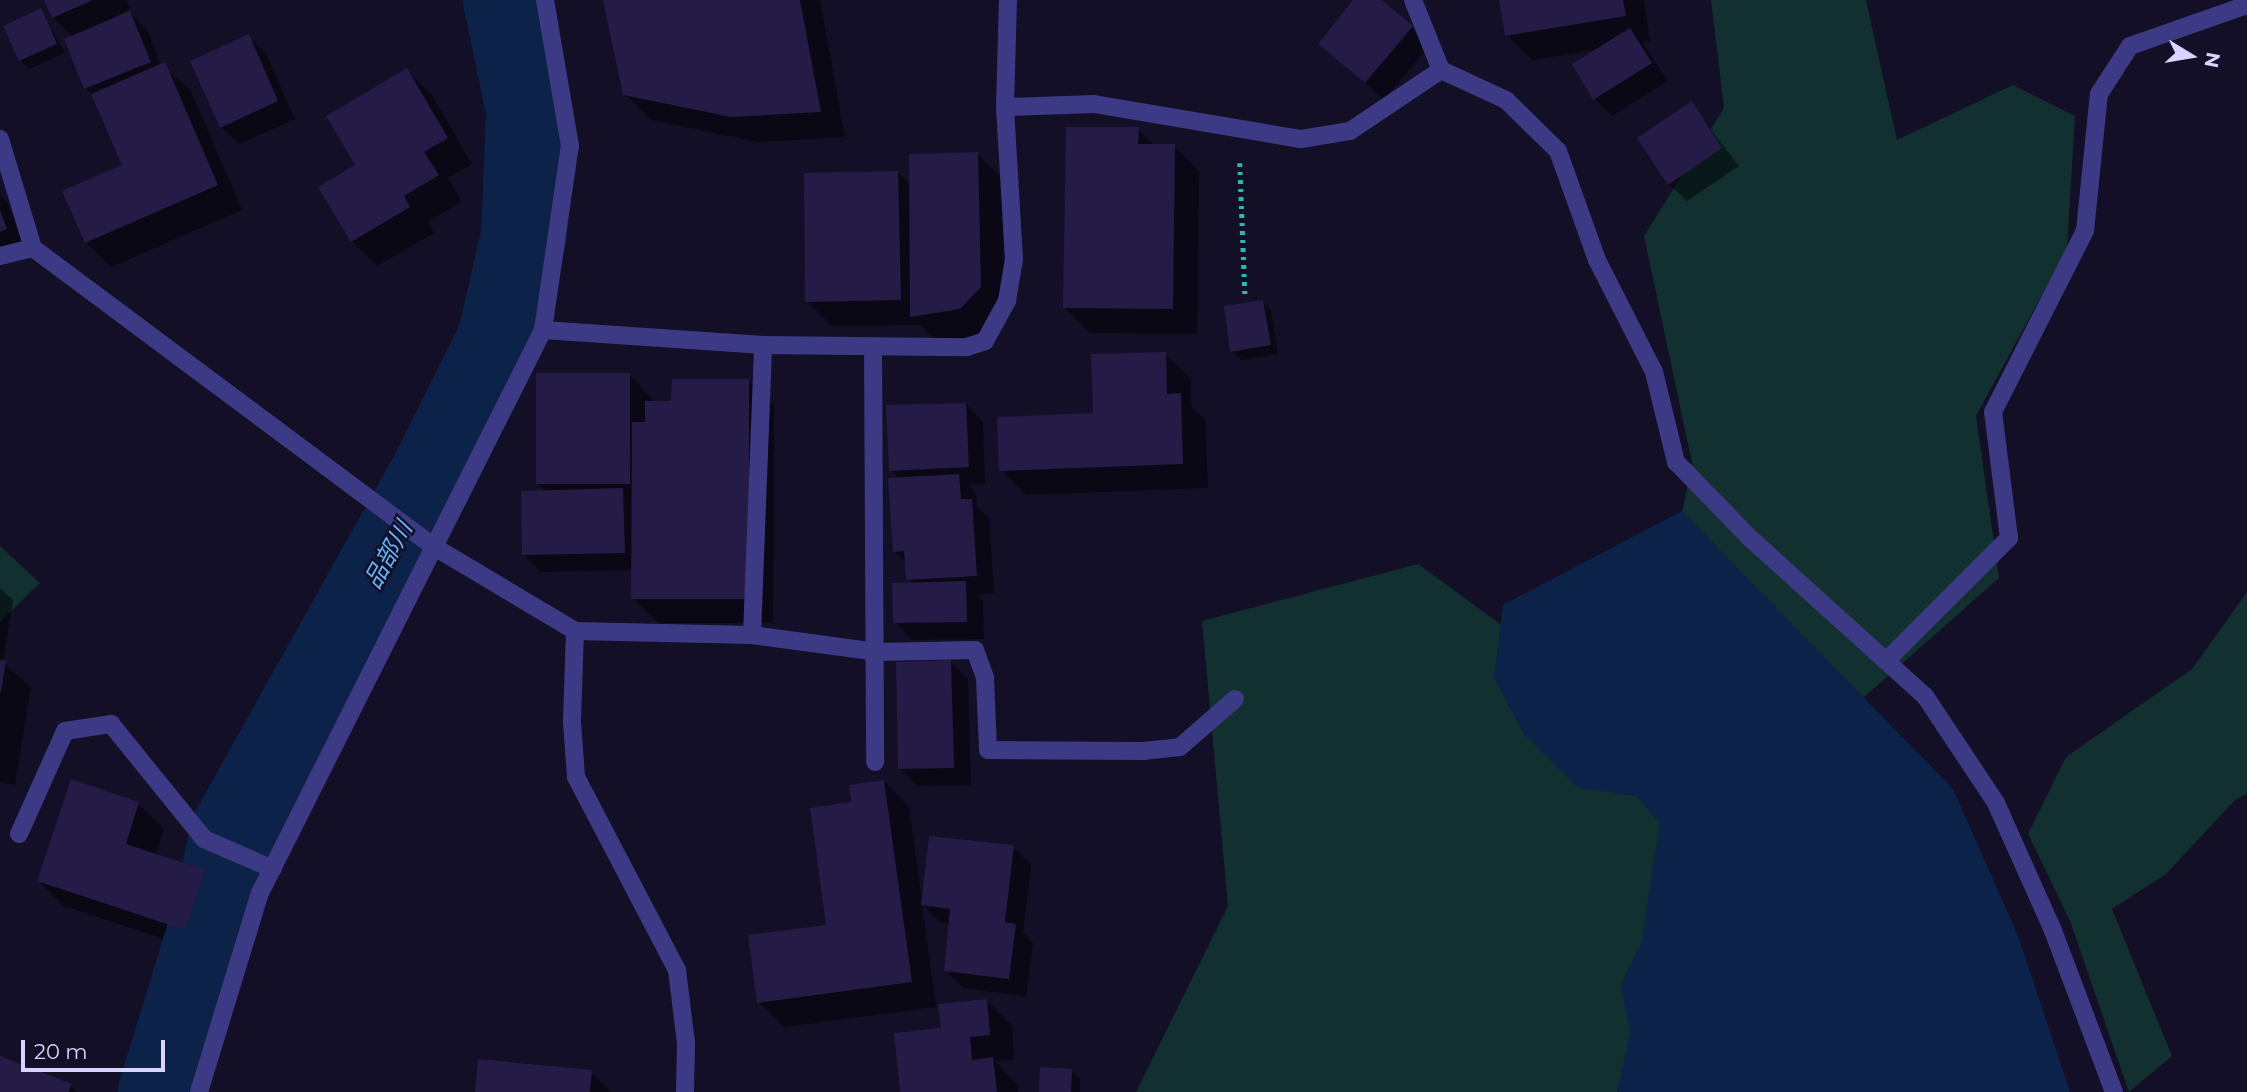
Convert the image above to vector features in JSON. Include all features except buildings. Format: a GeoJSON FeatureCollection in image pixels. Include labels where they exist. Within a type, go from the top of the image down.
{"type":"FeatureCollection","features":[{"type":"Feature","properties":{"kind":"street"},"geometry":{"type":"LineString","coordinates":[[199,1092],[260,893],[431,545],[543,330],[570,146],[545,0]]}},
{"type":"Feature","properties":{"kind":"street"},"geometry":{"type":"LineString","coordinates":[[543,330],[763,345],[873,348],[967,347],[985,341],[1007,301],[1014,259],[1004,107],[1008,0]]}},
{"type":"Feature","properties":{"kind":"street"},"geometry":{"type":"LineString","coordinates":[[1413,0],[1441,70],[1506,100],[1558,150],[1597,260],[1654,372],[1676,462],[1751,539],[1925,696],[1996,803],[2052,928],[2114,1092]]}},
{"type":"Feature","properties":{"kind":"street"},"geometry":{"type":"LineString","coordinates":[[1886,661],[2009,538],[1993,412],[2085,231],[2099,94],[2130,46],[2247,5]]}},
{"type":"Feature","properties":{"kind":"street"},"geometry":{"type":"LineString","coordinates":[[1004,107],[1094,104],[1189,124],[1238,127],[1301,139],[1350,131],[1441,70]]}},
{"type":"Feature","properties":{"kind":"street"},"geometry":{"type":"LineString","coordinates":[[0,139],[33,248],[431,545],[575,631],[752,635],[877,652],[975,650],[985,678],[988,750],[1143,751],[1180,747],[1235,699]]}},
{"type":"Feature","properties":{"kind":"street"},"geometry":{"type":"LineString","coordinates":[[0,256],[33,248]]}},
{"type":"Feature","properties":{"kind":"street"},"geometry":{"type":"LineString","coordinates":[[752,635],[763,345]]}},
{"type":"Feature","properties":{"kind":"street"},"geometry":{"type":"LineString","coordinates":[[873,348],[877,652],[875,762]]}},
{"type":"Feature","properties":{"kind":"street"},"geometry":{"type":"LineString","coordinates":[[575,631],[572,722],[576,777],[677,970],[686,1043],[685,1092]]}},
{"type":"Feature","properties":{"kind":"street"},"geometry":{"type":"LineString","coordinates":[[19,834],[65,732],[111,724],[204,839],[273,869]]}},
{"type":"Feature","properties":{"kind":"path"},"geometry":{"type":"LineString","coordinates":[[1238,127],[1245,296]]}},
{"type":"Feature","properties":{"kind":"green space"},"geometry":{"type":"Polygon","coordinates":[[[1711,0],[1866,0],[1897,140],[2013,85],[2075,116],[2067,249],[1976,416],[1999,578],[1821,735],[1682,1092],[1136,1092],[1228,906],[1202,621],[1418,564],[1533,648],[1672,564],[1692,463],[1644,236],[1724,108],[1711,0]]]}},
{"type":"Feature","properties":{"kind":"green space"},"geometry":{"type":"Polygon","coordinates":[[[0,546],[40,583],[0,622],[0,546]]]}},
{"type":"Feature","properties":{"kind":"green space"},"geometry":{"type":"Polygon","coordinates":[[[2247,592],[2247,794],[2235,800],[2166,874],[2112,909],[2172,1056],[2129,1092],[2070,921],[2028,834],[2066,757],[2192,669],[2247,592]]]}},
{"type":"Feature","properties":{"kind":"water"},"geometry":{"type":"Polygon","coordinates":[[[1682,511],[1953,789],[2019,938],[2070,1092],[1617,1092],[1630,1033],[1621,985],[1641,944],[1660,823],[1636,796],[1578,788],[1524,734],[1494,678],[1503,605],[1682,511]]]}},
{"type":"Feature","properties":{"kind":"waterway","name":"品部川"},"geometry":{"type":"LineString","coordinates":[[161,1092],[216,912],[233,832],[429,482],[500,340],[524,235],[529,110],[506,0]]}}]}
